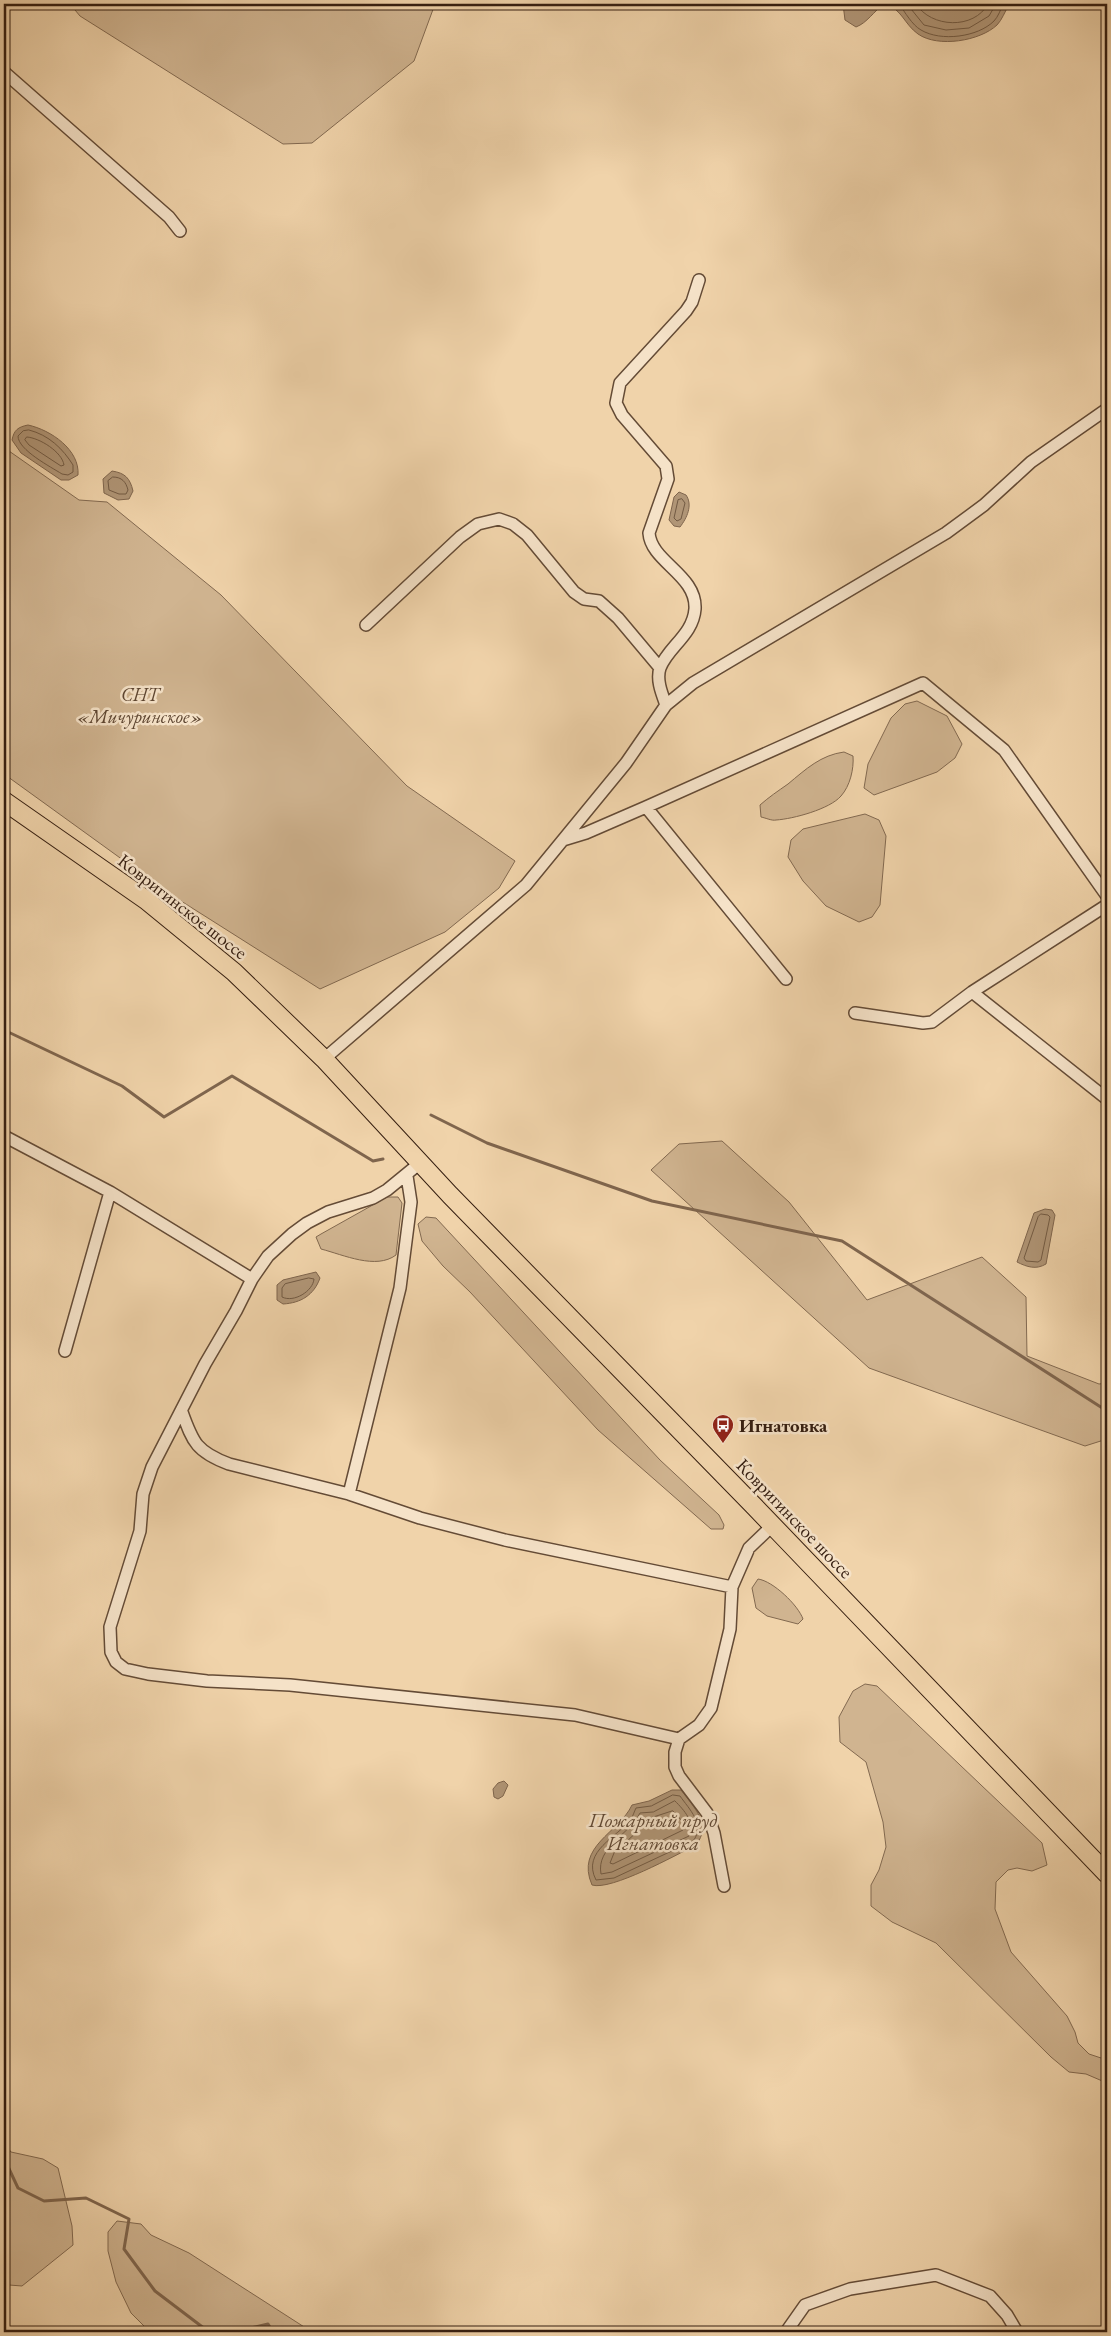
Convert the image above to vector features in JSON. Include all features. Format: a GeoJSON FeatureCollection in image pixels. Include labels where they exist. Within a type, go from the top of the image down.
{"type":"FeatureCollection","features":[{"type":"Feature","properties":{"kind":"main road","name":"Ковригинское шоссе"},"geometry":{"type":"LineString","coordinates":[[4,802],[146,900],[234,972],[324,1059],[450,1195],[773,1525],[1107,1874]]}},
{"type":"Feature","properties":{"kind":"street"},"geometry":{"type":"LineString","coordinates":[[4,72],[169,217],[180,230]]}},
{"type":"Feature","properties":{"kind":"street"},"geometry":{"type":"LineString","coordinates":[[666,705],[660,687],[660,668],[692,624],[695,609],[689,587],[653,547],[649,538],[649,533],[668,479],[666,466],[622,416],[616,403],[620,383],[686,311],[692,302],[699,280]]}},
{"type":"Feature","properties":{"kind":"street"},"geometry":{"type":"LineString","coordinates":[[324,1059],[526,886],[626,763],[666,705],[693,682],[946,533],[984,504],[1030,462],[1107,409]]}},
{"type":"Feature","properties":{"kind":"street"},"geometry":{"type":"LineString","coordinates":[[366,625],[460,537],[478,524],[499,519],[513,524],[527,535],[574,592],[584,599],[599,601],[618,618],[660,668]]}},
{"type":"Feature","properties":{"kind":"street"},"geometry":{"type":"LineString","coordinates":[[563,840],[586,833],[923,684],[1004,750],[1107,896]]}},
{"type":"Feature","properties":{"kind":"street"},"geometry":{"type":"LineString","coordinates":[[646,807],[786,979]]}},
{"type":"Feature","properties":{"kind":"street"},"geometry":{"type":"LineString","coordinates":[[855,1013],[924,1023],[932,1022],[972,992],[1107,905]]}},
{"type":"Feature","properties":{"kind":"street"},"geometry":{"type":"LineString","coordinates":[[972,992],[1107,1099]]}},
{"type":"Feature","properties":{"kind":"street"},"geometry":{"type":"LineString","coordinates":[[4,1136],[110,1192],[252,1279]]}},
{"type":"Feature","properties":{"kind":"street"},"geometry":{"type":"LineString","coordinates":[[420,1163],[407,1176],[373,1198],[328,1212],[307,1223],[268,1256],[252,1279],[205,1364],[182,1412],[152,1467],[143,1494],[140,1531],[110,1628],[111,1652],[116,1662],[125,1669],[207,1681],[290,1685],[576,1715],[678,1740]]}},
{"type":"Feature","properties":{"kind":"street"},"geometry":{"type":"LineString","coordinates":[[349,1494],[400,1288],[411,1202],[407,1176]]}},
{"type":"Feature","properties":{"kind":"street"},"geometry":{"type":"LineString","coordinates":[[65,1351],[110,1192]]}},
{"type":"Feature","properties":{"kind":"street"},"geometry":{"type":"LineString","coordinates":[[182,1412],[198,1447],[210,1457],[229,1464],[349,1494],[420,1518],[505,1540],[732,1587]]}},
{"type":"Feature","properties":{"kind":"street"},"geometry":{"type":"LineString","coordinates":[[724,1886],[714,1833],[707,1813],[695,1795],[686,1786],[676,1767],[675,1752],[678,1740],[699,1725],[712,1708],[730,1629],[732,1587],[749,1548],[773,1525]]}},
{"type":"Feature","properties":{"kind":"street"},"geometry":{"type":"LineString","coordinates":[[786,2332],[805,2305],[850,2289],[936,2275],[990,2296],[1007,2314],[1017,2332]]}},
{"type":"Feature","properties":{"kind":"green space"},"geometry":{"type":"Polygon","coordinates":[[[70,4],[435,4],[414,61],[312,143],[283,144],[80,16],[70,4]]]}},
{"type":"Feature","properties":{"kind":"green space","name":"СНТ «Мичуринское»"},"geometry":{"type":"Polygon","coordinates":[[[9,451],[79,500],[107,502],[221,595],[407,786],[515,861],[499,888],[445,932],[320,989],[170,894],[4,774],[4,452],[9,451]]]}},
{"type":"Feature","properties":{"kind":"green space"},"geometry":{"type":"Polygon","coordinates":[[[917,701],[947,716],[962,744],[955,758],[937,772],[874,795],[864,788],[868,764],[891,718],[905,704],[917,701]]]}},
{"type":"Feature","properties":{"kind":"green space"},"geometry":{"type":"Polygon","coordinates":[[[844,752],[853,756],[853,766],[847,787],[836,801],[820,809],[792,818],[771,820],[761,817],[760,805],[767,799],[821,759],[844,752]]]}},
{"type":"Feature","properties":{"kind":"green space"},"geometry":{"type":"Polygon","coordinates":[[[865,814],[879,820],[886,836],[880,905],[872,917],[859,922],[826,906],[803,881],[788,857],[791,840],[803,829],[865,814]]]}},
{"type":"Feature","properties":{"kind":"green space"},"geometry":{"type":"Polygon","coordinates":[[[722,1141],[789,1202],[867,1300],[982,1257],[1026,1297],[1027,1356],[1099,1384],[1107,1383],[1107,1439],[1085,1446],[869,1368],[651,1170],[679,1144],[722,1141]]]}},
{"type":"Feature","properties":{"kind":"green space"},"geometry":{"type":"Polygon","coordinates":[[[387,1197],[398,1197],[402,1203],[396,1255],[388,1259],[370,1261],[321,1249],[316,1237],[387,1197]]]}},
{"type":"Feature","properties":{"kind":"green space"},"geometry":{"type":"Polygon","coordinates":[[[426,1217],[436,1218],[660,1460],[719,1515],[724,1525],[723,1529],[711,1529],[598,1430],[470,1292],[443,1266],[422,1241],[418,1224],[426,1217]]]}},
{"type":"Feature","properties":{"kind":"green space"},"geometry":{"type":"Polygon","coordinates":[[[758,1579],[771,1584],[791,1601],[803,1619],[798,1624],[767,1616],[756,1608],[752,1588],[758,1579]]]}},
{"type":"Feature","properties":{"kind":"green space"},"geometry":{"type":"Polygon","coordinates":[[[865,1684],[877,1686],[1042,1843],[1047,1865],[1032,1871],[1017,1868],[1008,1870],[996,1882],[995,1909],[1011,1952],[1067,2016],[1078,2043],[1089,2054],[1107,2060],[1107,2083],[1086,2074],[1069,2072],[1051,2057],[936,1943],[892,1922],[871,1906],[871,1885],[879,1870],[886,1847],[883,1822],[866,1762],[840,1742],[839,1717],[853,1691],[865,1684]]]}},
{"type":"Feature","properties":{"kind":"green space"},"geometry":{"type":"Polygon","coordinates":[[[4,2143],[11,2152],[43,2159],[58,2168],[72,2226],[73,2245],[22,2286],[9,2285],[4,2276],[4,2143]]]}},
{"type":"Feature","properties":{"kind":"green space"},"geometry":{"type":"Polygon","coordinates":[[[117,2221],[141,2224],[151,2235],[189,2253],[312,2332],[150,2332],[131,2313],[116,2282],[108,2251],[108,2232],[117,2221]]]}},
{"type":"Feature","properties":{"kind":"water"},"geometry":{"type":"Polygon","coordinates":[[[843,4],[884,4],[864,23],[856,27],[845,20],[843,4]]]}},
{"type":"Feature","properties":{"kind":"water"},"geometry":{"type":"Polygon","coordinates":[[[885,4],[1009,5],[999,23],[990,31],[970,39],[947,42],[936,41],[918,34],[895,9],[885,4]]]}},
{"type":"Feature","properties":{"kind":"water"},"geometry":{"type":"Polygon","coordinates":[[[28,425],[46,431],[62,442],[74,457],[78,475],[69,480],[61,480],[21,453],[12,440],[15,431],[28,425]]]}},
{"type":"Feature","properties":{"kind":"water"},"geometry":{"type":"Polygon","coordinates":[[[112,471],[124,475],[128,479],[133,491],[129,499],[118,500],[104,493],[103,479],[112,471]]]}},
{"type":"Feature","properties":{"kind":"water"},"geometry":{"type":"Polygon","coordinates":[[[679,492],[686,495],[689,503],[687,516],[680,527],[674,526],[669,520],[674,497],[679,492]]]}},
{"type":"Feature","properties":{"kind":"water"},"geometry":{"type":"Polygon","coordinates":[[[1045,1209],[1052,1210],[1055,1215],[1046,1264],[1032,1267],[1017,1262],[1034,1213],[1045,1209]]]}},
{"type":"Feature","properties":{"kind":"water"},"geometry":{"type":"Polygon","coordinates":[[[316,1272],[320,1278],[314,1289],[306,1297],[296,1302],[283,1304],[277,1300],[277,1285],[283,1280],[316,1272]]]}},
{"type":"Feature","properties":{"kind":"water"},"geometry":{"type":"Polygon","coordinates":[[[504,1781],[508,1785],[503,1796],[498,1799],[494,1797],[493,1789],[498,1783],[504,1781]]]}},
{"type":"Feature","properties":{"kind":"water","name":"Пожарный пруд Игнатовка"},"geometry":{"type":"Polygon","coordinates":[[[672,1790],[681,1790],[699,1816],[702,1830],[696,1845],[628,1878],[613,1883],[592,1885],[588,1872],[589,1860],[601,1841],[626,1815],[632,1805],[649,1801],[672,1790]]]}},
{"type":"Feature","properties":{"kind":"waterway"},"geometry":{"type":"LineString","coordinates":[[4,1030],[122,1086],[164,1117],[232,1076],[373,1161],[383,1159]]}},
{"type":"Feature","properties":{"kind":"waterway"},"geometry":{"type":"LineString","coordinates":[[431,1115],[487,1143],[652,1201],[842,1241],[1107,1411]]}},
{"type":"Feature","properties":{"kind":"waterway"},"geometry":{"type":"LineString","coordinates":[[4,2158],[18,2188],[44,2201],[86,2198],[129,2219],[124,2249],[155,2291],[209,2332]]}},
{"type":"Feature","properties":{"kind":"waterway"},"geometry":{"type":"LineString","coordinates":[[233,2332],[268,2324],[273,2332]]}},
{"type":"Feature","properties":{"kind":"place","name":"Игнатовка"},"geometry":{"type":"Point","coordinates":[723,1444]}}]}
